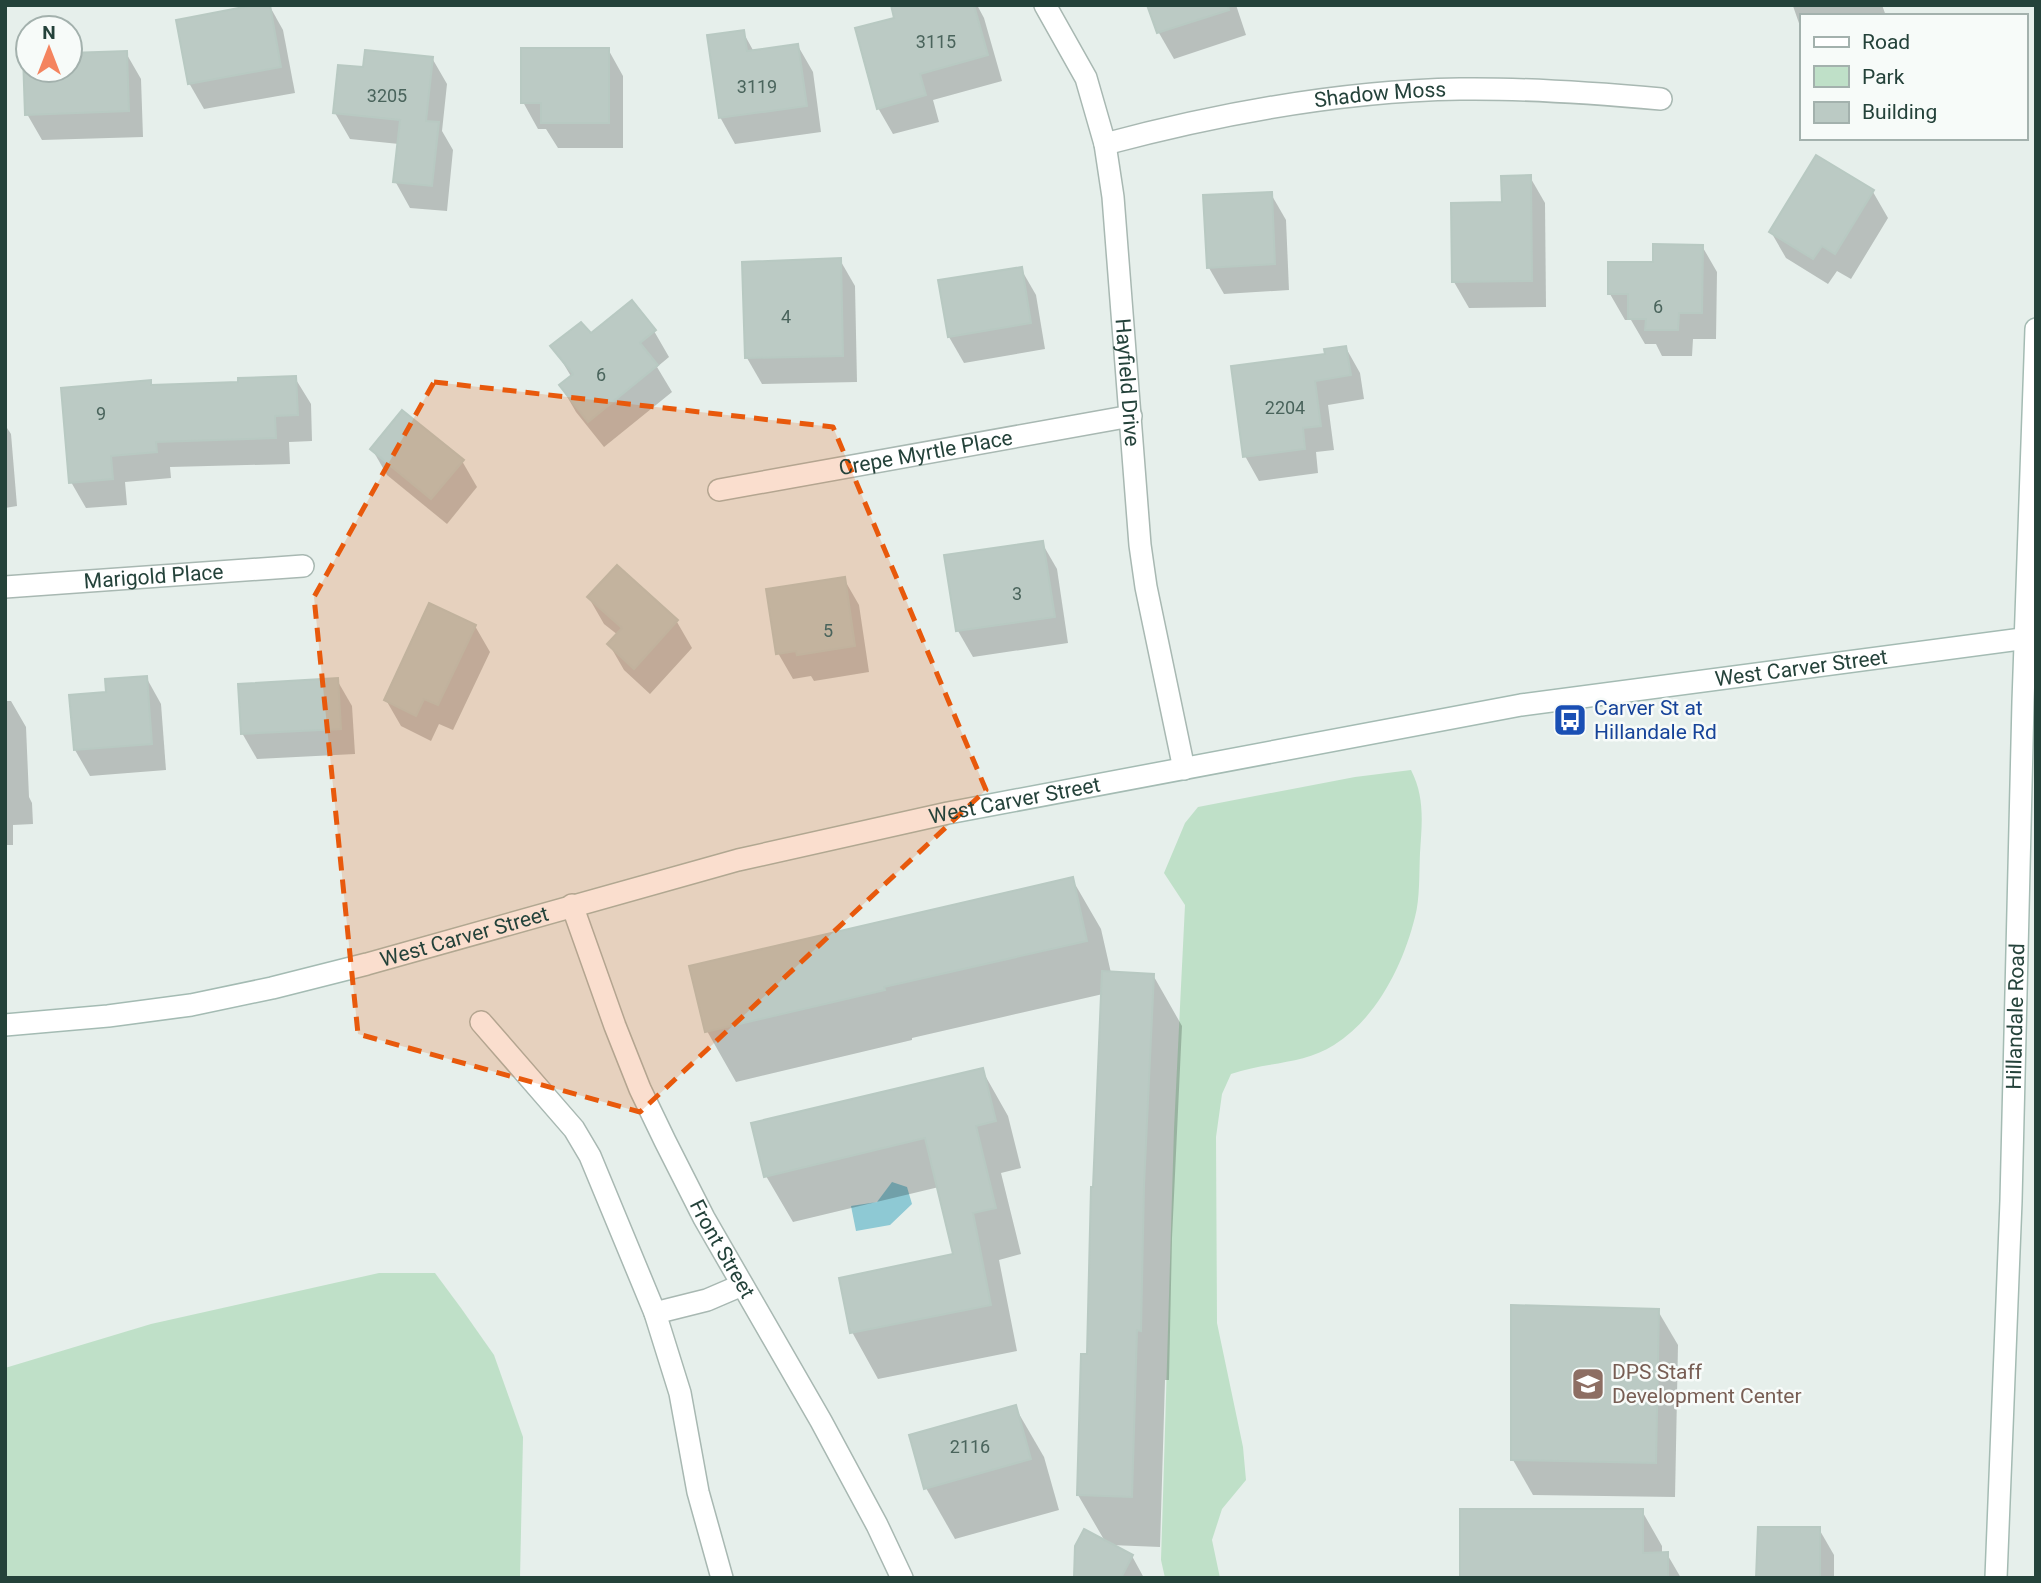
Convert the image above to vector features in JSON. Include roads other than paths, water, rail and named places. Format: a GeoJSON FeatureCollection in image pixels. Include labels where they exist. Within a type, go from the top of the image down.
{"type":"FeatureCollection","features":[{"type":"Feature","properties":{"kind":"street","name":"Hayfield Drive"},"geometry":{"type":"LineString","coordinates":[[1045,5],[1086,78],[1104,144],[1112,197],[1139,531],[1146,587],[1184,769]]}},
{"type":"Feature","properties":{"kind":"street","name":"Shadow Moss"},"geometry":{"type":"LineString","coordinates":[[1104,144],[1182,123],[1258,108],[1352,95],[1459,89],[1557,90],[1661,99]]}},
{"type":"Feature","properties":{"kind":"street","name":"Hillandale Road"},"geometry":{"type":"LineString","coordinates":[[1996,1578],[2030,638],[2036,329]]}},
{"type":"Feature","properties":{"kind":"street","name":"Crepe Myrtle Place"},"geometry":{"type":"LineString","coordinates":[[719,490],[1130,416]]}},
{"type":"Feature","properties":{"kind":"street","name":"Marigold Place"},"geometry":{"type":"LineString","coordinates":[[5,587],[303,566]]}},
{"type":"Feature","properties":{"kind":"street","name":"West Carver Street"},"geometry":{"type":"LineString","coordinates":[[5,1025],[191,1005],[367,964],[572,905],[782,849],[948,813],[1521,705],[2030,638]]}},
{"type":"Feature","properties":{"kind":"street","name":"Front Street"},"geometry":{"type":"LineString","coordinates":[[572,905],[640,1089],[704,1218],[821,1421],[902,1578]]}},
{"type":"Feature","properties":{"kind":"street"},"geometry":{"type":"LineString","coordinates":[[481,1022],[574,1129],[590,1156],[655,1313],[680,1393],[698,1492],[722,1578]]}},
{"type":"Feature","properties":{"kind":"street"},"geometry":{"type":"LineString","coordinates":[[655,1313],[707,1300],[743,1285]]}},
{"type":"Feature","properties":{"kind":"water"},"geometry":{"type":"Polygon","coordinates":[[[892,1182],[907,1187],[912,1204],[890,1225],[856,1231],[851,1206],[877,1202],[892,1182]]]}},
{"type":"Feature","properties":{"kind":"place","name":"Carver St at Hillandale Rd"},"geometry":{"type":"Point","coordinates":[1570,720]}},
{"type":"Feature","properties":{"kind":"place","name":"DPS Staff Development Center"},"geometry":{"type":"Point","coordinates":[1588,1384]}}]}
